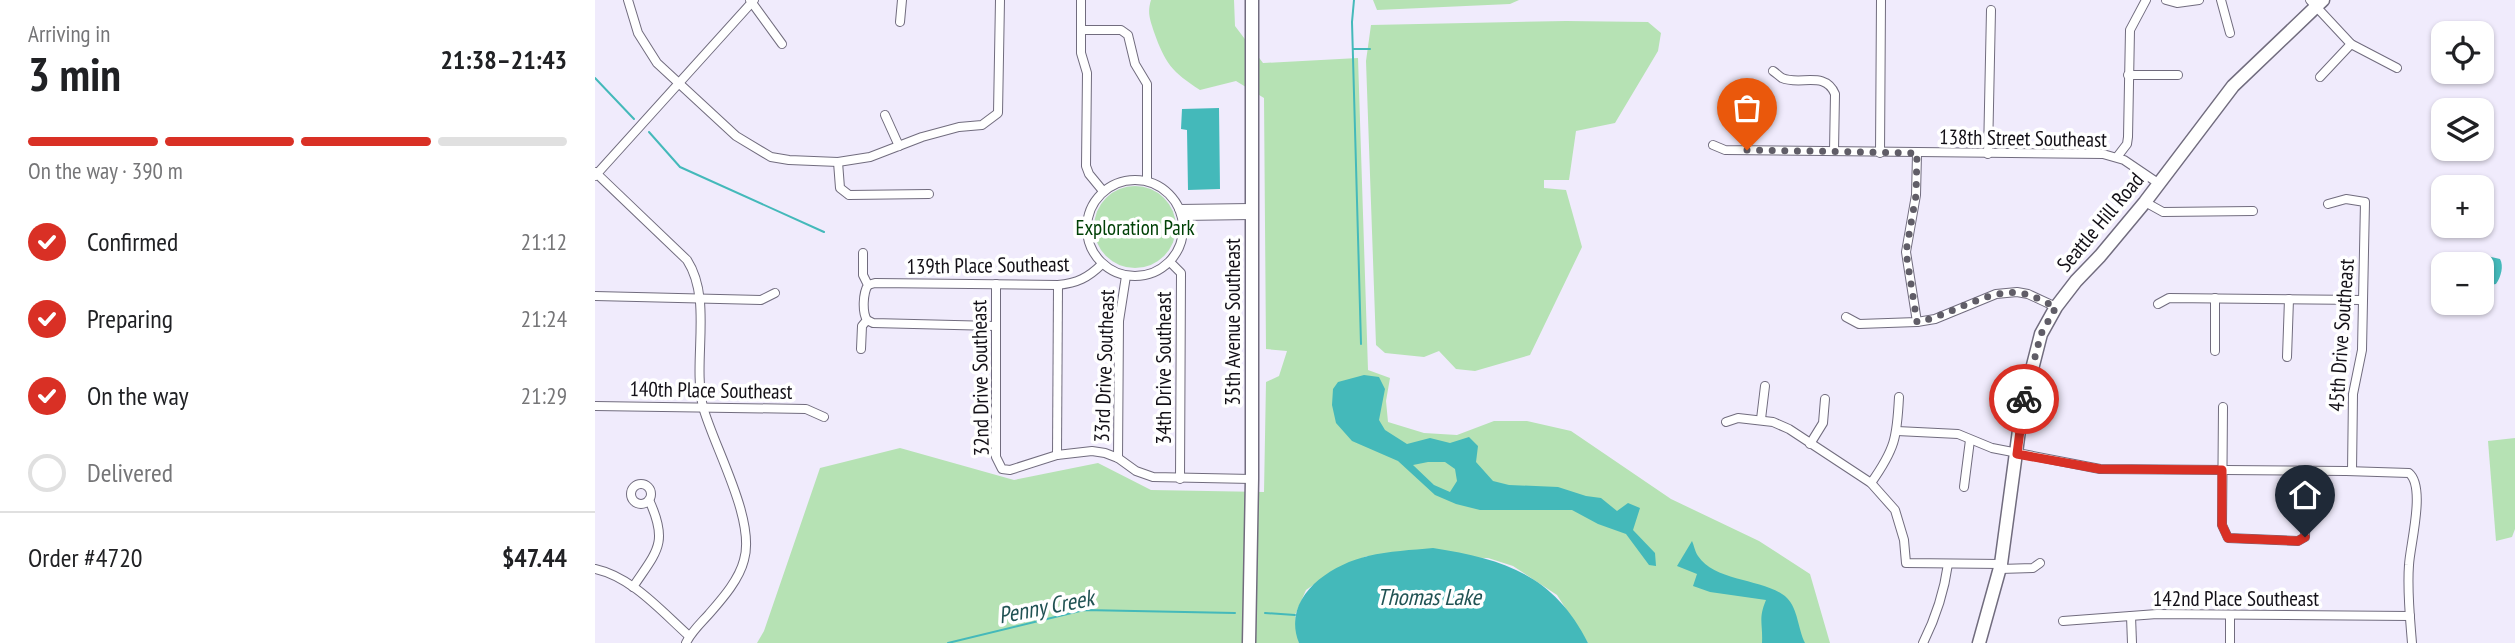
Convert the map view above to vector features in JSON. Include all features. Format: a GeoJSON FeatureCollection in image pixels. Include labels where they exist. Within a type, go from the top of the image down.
{"type":"FeatureCollection","features":[{"type":"Feature","properties":{"kind":"main road","name":"35th Avenue Southeast"},"geometry":{"type":"LineString","coordinates":[[1249,643],[1252,479],[1252,0]]}},
{"type":"Feature","properties":{"kind":"main road","name":"Seattle Hill Road"},"geometry":{"type":"LineString","coordinates":[[1979,643],[2000,566],[2022,408],[2041,334],[2056,307],[2145,202],[2233,86],[2316,2]]}},
{"type":"Feature","properties":{"kind":"street"},"geometry":{"type":"LineString","coordinates":[[628,0],[632,18],[646,48],[677,84],[736,136],[771,157],[838,162],[870,157],[960,127],[982,125],[998,113],[1000,0]]}},
{"type":"Feature","properties":{"kind":"street"},"geometry":{"type":"LineString","coordinates":[[901,22],[902,0]]}},
{"type":"Feature","properties":{"kind":"street"},"geometry":{"type":"LineString","coordinates":[[1081,0],[1081,53],[1087,74],[1086,166],[1103,191]]}},
{"type":"Feature","properties":{"kind":"street"},"geometry":{"type":"LineString","coordinates":[[1880,153],[1881,0]]}},
{"type":"Feature","properties":{"kind":"street"},"geometry":{"type":"LineString","coordinates":[[2117,157],[2127,144],[2128,137],[2130,30],[2146,0]]}},
{"type":"Feature","properties":{"kind":"street"},"geometry":{"type":"LineString","coordinates":[[2166,0],[2177,3],[2199,0]]}},
{"type":"Feature","properties":{"kind":"street"},"geometry":{"type":"LineString","coordinates":[[2221,0],[2230,33]]}},
{"type":"Feature","properties":{"kind":"street"},"geometry":{"type":"LineString","coordinates":[[595,569],[610,572],[633,587],[687,640],[736,579],[745,559],[745,529],[704,408],[699,384],[699,297],[695,273],[687,260],[596,174],[752,1],[782,44]]}},
{"type":"Feature","properties":{"kind":"street"},"geometry":{"type":"LineString","coordinates":[[2316,2],[2351,44],[2397,68]]}},
{"type":"Feature","properties":{"kind":"street"},"geometry":{"type":"LineString","coordinates":[[1988,154],[1991,10]]}},
{"type":"Feature","properties":{"kind":"street"},"geometry":{"type":"LineString","coordinates":[[1081,30],[1121,30],[1128,34],[1135,64],[1147,84],[1147,181]]}},
{"type":"Feature","properties":{"kind":"street"},"geometry":{"type":"LineString","coordinates":[[2320,76],[2351,44]]}},
{"type":"Feature","properties":{"kind":"street"},"geometry":{"type":"LineString","coordinates":[[1773,71],[1784,79],[1822,80],[1833,89],[1833,151]]}},
{"type":"Feature","properties":{"kind":"street"},"geometry":{"type":"LineString","coordinates":[[2128,75],[2178,75]]}},
{"type":"Feature","properties":{"kind":"street"},"geometry":{"type":"LineString","coordinates":[[885,115],[899,146]]}},
{"type":"Feature","properties":{"kind":"street","name":"138th Street Southeast"},"geometry":{"type":"LineString","coordinates":[[1713,145],[1725,150],[2103,154],[2117,157],[2158,183]]}},
{"type":"Feature","properties":{"kind":"street"},"geometry":{"type":"LineString","coordinates":[[1917,153],[1916,195],[1906,252],[1917,322]]}},
{"type":"Feature","properties":{"kind":"street"},"geometry":{"type":"LineString","coordinates":[[838,162],[840,188],[849,195],[929,194]]}},
{"type":"Feature","properties":{"kind":"street"},"geometry":{"type":"LineString","coordinates":[[1147,181],[1166,191],[1181,212],[1184,232],[1179,248],[1170,262],[1145,276],[1126,276],[1113,272],[1094,254],[1086,228],[1089,214],[1103,191],[1124,182],[1147,181]]}},
{"type":"Feature","properties":{"kind":"street","name":"45th Drive Southeast"},"geometry":{"type":"LineString","coordinates":[[2328,204],[2346,199],[2365,202],[2362,350],[2353,394],[2352,471]]}},
{"type":"Feature","properties":{"kind":"street"},"geometry":{"type":"LineString","coordinates":[[2145,202],[2163,212],[2253,211]]}},
{"type":"Feature","properties":{"kind":"street"},"geometry":{"type":"LineString","coordinates":[[1181,212],[1251,212]]}},
{"type":"Feature","properties":{"kind":"street"},"geometry":{"type":"LineString","coordinates":[[863,253],[863,275],[868,285],[865,290],[864,315],[867,320],[873,323],[995,326]]}},
{"type":"Feature","properties":{"kind":"street","name":"34th Drive Southeast"},"geometry":{"type":"LineString","coordinates":[[1170,262],[1181,273],[1180,479]]}},
{"type":"Feature","properties":{"kind":"street","name":"139th Place Southeast"},"geometry":{"type":"LineString","coordinates":[[868,285],[1073,284],[1089,277],[1102,264]]}},
{"type":"Feature","properties":{"kind":"street","name":"33rd Drive Southeast"},"geometry":{"type":"LineString","coordinates":[[1118,458],[1119,321],[1126,276]]}},
{"type":"Feature","properties":{"kind":"street","name":"32nd Drive Southeast"},"geometry":{"type":"LineString","coordinates":[[996,284],[996,457],[1002,469],[1010,470],[1057,455]]}},
{"type":"Feature","properties":{"kind":"street"},"geometry":{"type":"LineString","coordinates":[[1058,285],[1057,455],[1092,451],[1105,453],[1118,458],[1136,471],[1153,477],[1252,479]]}},
{"type":"Feature","properties":{"kind":"street"},"geometry":{"type":"LineString","coordinates":[[1846,317],[1859,324],[1917,322],[1935,319],[1996,294],[2017,292],[2056,307]]}},
{"type":"Feature","properties":{"kind":"street"},"geometry":{"type":"LineString","coordinates":[[595,296],[761,300],[775,293]]}},
{"type":"Feature","properties":{"kind":"street"},"geometry":{"type":"LineString","coordinates":[[2158,304],[2169,298],[2362,300]]}},
{"type":"Feature","properties":{"kind":"street"},"geometry":{"type":"LineString","coordinates":[[2215,298],[2215,351]]}},
{"type":"Feature","properties":{"kind":"street"},"geometry":{"type":"LineString","coordinates":[[2287,356],[2289,299]]}},
{"type":"Feature","properties":{"kind":"street"},"geometry":{"type":"LineString","coordinates":[[862,349],[862,326],[867,320]]}},
{"type":"Feature","properties":{"kind":"street"},"geometry":{"type":"LineString","coordinates":[[1761,419],[1765,386]]}},
{"type":"Feature","properties":{"kind":"street"},"geometry":{"type":"LineString","coordinates":[[1871,482],[1892,450],[1897,431],[1899,397]]}},
{"type":"Feature","properties":{"kind":"street"},"geometry":{"type":"LineString","coordinates":[[1810,444],[1823,423],[1825,399]]}},
{"type":"Feature","properties":{"kind":"street","name":"140th Place Southeast"},"geometry":{"type":"LineString","coordinates":[[595,406],[806,409],[824,417]]}},
{"type":"Feature","properties":{"kind":"street"},"geometry":{"type":"LineString","coordinates":[[2223,407],[2222,525],[2228,538],[2298,541],[2305,537],[2307,470]]}},
{"type":"Feature","properties":{"kind":"street"},"geometry":{"type":"LineString","coordinates":[[1726,422],[1738,418],[1761,419],[1789,429],[1871,482],[1895,510],[1904,540],[1906,564],[2033,568],[2040,563]]}},
{"type":"Feature","properties":{"kind":"street"},"geometry":{"type":"LineString","coordinates":[[1897,431],[1945,432],[2017,454],[2100,469],[2409,473],[2415,483],[2416,512],[2409,566],[2411,643]]}},
{"type":"Feature","properties":{"kind":"street"},"geometry":{"type":"LineString","coordinates":[[1964,487],[1970,440]]}},
{"type":"Feature","properties":{"kind":"street"},"geometry":{"type":"LineString","coordinates":[[633,587],[659,547],[657,518],[649,500]]}},
{"type":"Feature","properties":{"kind":"street"},"geometry":{"type":"LineString","coordinates":[[1923,643],[1936,616],[1948,564]]}},
{"type":"Feature","properties":{"kind":"street","name":"142nd Place Southeast"},"geometry":{"type":"LineString","coordinates":[[2063,621],[2157,614],[2410,616]]}},
{"type":"Feature","properties":{"kind":"street"},"geometry":{"type":"LineString","coordinates":[[2230,615],[2230,643]]}},
{"type":"Feature","properties":{"kind":"street"},"geometry":{"type":"LineString","coordinates":[[2131,616],[2131,643]]}},
{"type":"Feature","properties":{"kind":"green space"},"geometry":{"type":"Polygon","coordinates":[[[1151,0],[1234,0],[1235,26],[1263,63],[1358,58],[1368,370],[1390,378],[1386,401],[1388,422],[1424,433],[1457,435],[1494,421],[1527,421],[1571,431],[1671,499],[1759,541],[1810,574],[1830,643],[1588,643],[1557,595],[1513,566],[1488,558],[1367,556],[1338,568],[1306,590],[1295,615],[1299,643],[757,643],[764,631],[820,468],[900,448],[1014,480],[1098,463],[1151,490],[1264,492],[1266,382],[1279,376],[1287,351],[1266,349],[1264,98],[1236,81],[1200,90],[1183,78],[1166,59],[1158,43],[1149,16],[1151,0]]]}},
{"type":"Feature","properties":{"kind":"green space"},"geometry":{"type":"Polygon","coordinates":[[[1373,0],[1519,0],[1510,4],[1377,10],[1373,0]]]}},
{"type":"Feature","properties":{"kind":"green space"},"geometry":{"type":"Polygon","coordinates":[[[1648,22],[1661,33],[1658,51],[1615,123],[1576,131],[1569,180],[1544,180],[1544,188],[1566,190],[1582,247],[1530,355],[1475,371],[1456,369],[1439,351],[1424,357],[1385,353],[1376,345],[1366,61],[1371,25],[1648,22]]]}},
{"type":"Feature","properties":{"kind":"green space","name":"Exploration Park"},"geometry":{"type":"Polygon","coordinates":[[[1127,186],[1143,186],[1158,192],[1170,204],[1176,227],[1170,250],[1158,262],[1143,268],[1127,268],[1112,262],[1100,250],[1094,235],[1094,219],[1100,204],[1112,192],[1127,186]]]}},
{"type":"Feature","properties":{"kind":"green space"},"geometry":{"type":"Polygon","coordinates":[[[2515,438],[2515,529],[2512,537],[2496,541],[2488,441],[2515,438]]]}},
{"type":"Feature","properties":{"kind":"water"},"geometry":{"type":"Polygon","coordinates":[[[1219,108],[1220,189],[1188,190],[1187,130],[1181,129],[1182,109],[1219,108]]]}},
{"type":"Feature","properties":{"kind":"water"},"geometry":{"type":"Polygon","coordinates":[[[2494,258],[2501,262],[2501,272],[2496,284],[2494,258]]]}},
{"type":"Feature","properties":{"kind":"water"},"geometry":{"type":"Polygon","coordinates":[[[1364,375],[1379,377],[1385,389],[1379,420],[1385,430],[1407,444],[1430,438],[1450,443],[1469,437],[1478,446],[1476,462],[1493,481],[1509,485],[1558,487],[1601,498],[1617,511],[1628,503],[1640,508],[1633,530],[1655,553],[1656,566],[1649,565],[1626,534],[1598,524],[1572,510],[1480,510],[1435,495],[1398,461],[1352,441],[1336,423],[1332,405],[1333,389],[1338,382],[1364,375]],[[1445,462],[1413,465],[1434,485],[1450,492],[1457,481],[1455,469],[1445,462]]]}},
{"type":"Feature","properties":{"kind":"water"},"geometry":{"type":"Polygon","coordinates":[[[1692,541],[1698,556],[1706,565],[1729,576],[1767,587],[1787,598],[1805,643],[1762,643],[1761,617],[1766,600],[1710,592],[1693,586],[1697,574],[1677,566],[1692,541]]]}},
{"type":"Feature","properties":{"kind":"water","name":"Thomas Lake"},"geometry":{"type":"Polygon","coordinates":[[[1433,548],[1482,558],[1524,574],[1543,586],[1559,601],[1588,643],[1299,643],[1295,627],[1297,612],[1312,586],[1324,576],[1353,560],[1368,556],[1433,548]]]}},
{"type":"Feature","properties":{"kind":"waterway"},"geometry":{"type":"LineString","coordinates":[[1354,0],[1352,22],[1361,344]]}},
{"type":"Feature","properties":{"kind":"waterway"},"geometry":{"type":"LineString","coordinates":[[1353,49],[1370,49]]}},
{"type":"Feature","properties":{"kind":"waterway"},"geometry":{"type":"LineString","coordinates":[[595,78],[634,119]]}},
{"type":"Feature","properties":{"kind":"waterway"},"geometry":{"type":"LineString","coordinates":[[649,132],[680,167],[824,232]]}},
{"type":"Feature","properties":{"kind":"waterway","name":"Penny Creek"},"geometry":{"type":"LineString","coordinates":[[948,643],[1084,610],[1235,613]]}},
{"type":"Feature","properties":{"kind":"waterway","name":"Penny Creek"},"geometry":{"type":"LineString","coordinates":[[1265,613],[1295,615]]}},
{"type":"Feature","properties":{"kind":"way so far"},"geometry":{"type":"LineString","coordinates":[[1747,150],[1917,153],[1916,195],[1906,252],[1917,322],[1935,319],[1996,294],[2028,294],[2056,307],[2041,334],[2024,399]]}},
{"type":"Feature","properties":{"kind":"route"},"geometry":{"type":"LineString","coordinates":[[2024,399],[2017,454],[2100,469],[2222,470],[2222,525],[2228,538],[2298,541],[2305,537]]}}]}
